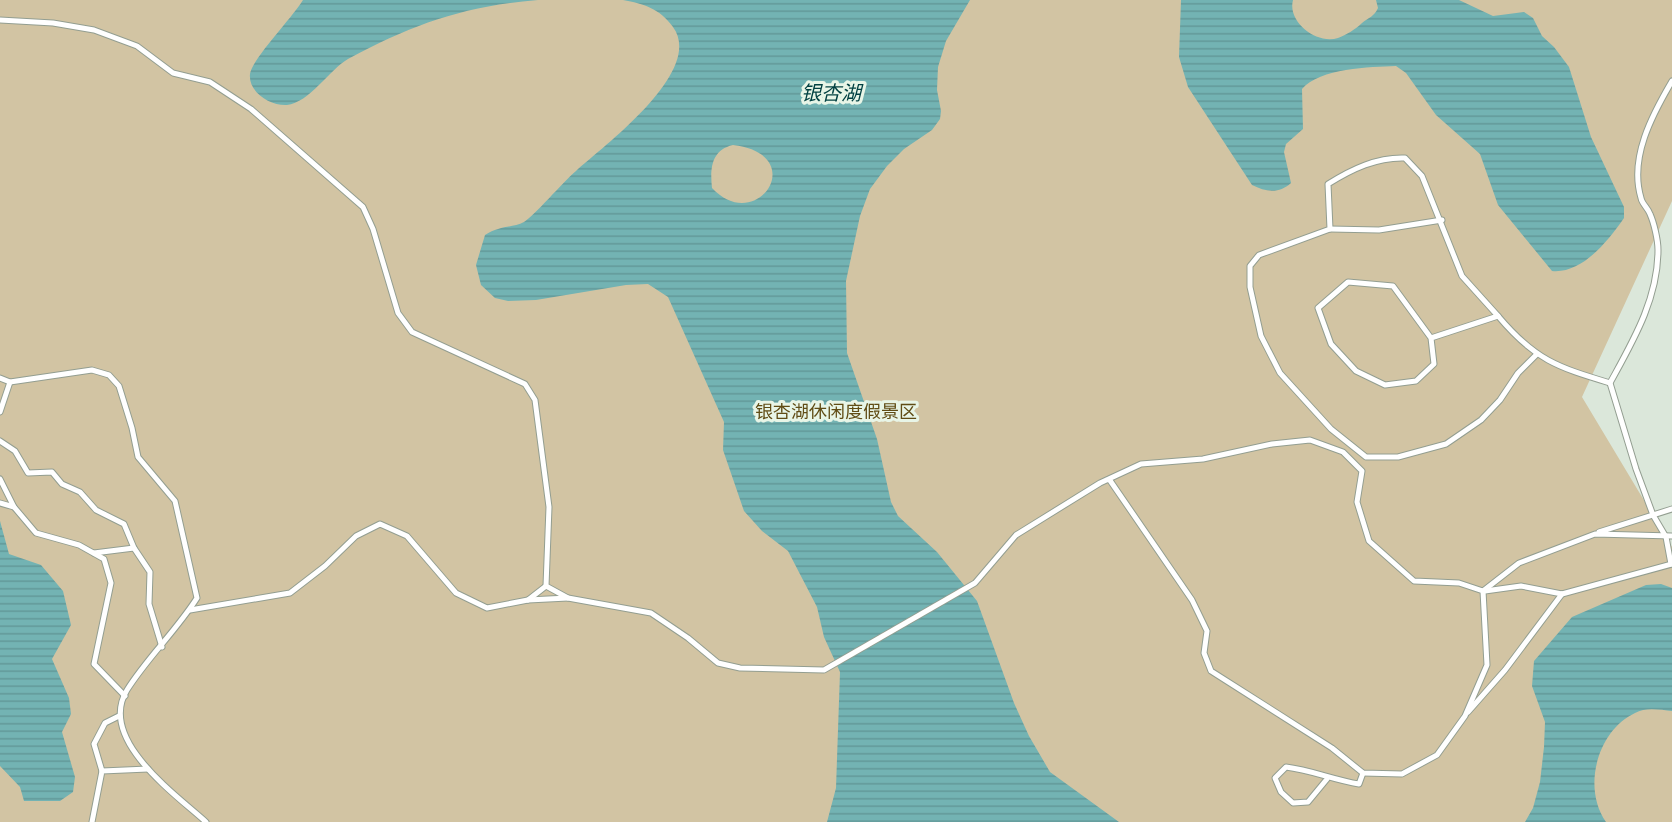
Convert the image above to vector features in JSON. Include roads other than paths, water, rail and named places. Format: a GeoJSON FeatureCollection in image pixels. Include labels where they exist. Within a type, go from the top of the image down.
{"type":"FeatureCollection","features":[{"type":"Feature","properties":{"kind":"lane"},"geometry":{"type":"LineString","coordinates":[[0,20],[54,23],[94,30],[137,46],[173,72],[210,82],[251,109],[363,207],[373,229],[398,313],[412,332],[525,384],[535,400],[549,507],[546,585],[528,600]]}},
{"type":"Feature","properties":{"kind":"lane"},"geometry":{"type":"LineString","coordinates":[[190,610],[290,593],[325,566],[356,536],[380,524],[407,536],[456,593],[487,608],[528,600],[567,598],[651,613],[688,638],[718,663],[740,668],[824,670],[975,583],[1016,535],[1109,479],[1141,464],[1203,459],[1272,444],[1310,440],[1343,452],[1362,471],[1357,502],[1369,541],[1414,581],[1459,583],[1484,591],[1521,586],[1562,594],[1672,564],[1669,536],[1653,515],[1610,383],[1649,305],[1655,281],[1658,248],[1650,213],[1641,200],[1637,175],[1649,120],[1672,81]]}},
{"type":"Feature","properties":{"kind":"lane"},"geometry":{"type":"LineString","coordinates":[[1330,229],[1328,184],[1348,172],[1386,158],[1405,158],[1422,176],[1442,220],[1462,276],[1498,316],[1536,355],[1558,367],[1610,383]]}},
{"type":"Feature","properties":{"kind":"lane"},"geometry":{"type":"LineString","coordinates":[[1442,220],[1378,230],[1330,229],[1259,255],[1250,266],[1250,287],[1261,336],[1280,373],[1331,429],[1366,457],[1398,457],[1446,444],[1481,420],[1500,400],[1518,373],[1536,355]]}},
{"type":"Feature","properties":{"kind":"lane"},"geometry":{"type":"LineString","coordinates":[[1348,282],[1393,286],[1431,338],[1434,364],[1416,381],[1385,385],[1356,372],[1337,351],[1331,344],[1318,308],[1348,282]]}},
{"type":"Feature","properties":{"kind":"lane"},"geometry":{"type":"LineString","coordinates":[[1431,338],[1498,316]]}},
{"type":"Feature","properties":{"kind":"lane"},"geometry":{"type":"LineString","coordinates":[[0,378],[10,382],[92,370],[109,375],[119,386],[138,456],[175,501],[197,598],[125,696],[119,716],[128,745],[148,769],[206,822]]}},
{"type":"Feature","properties":{"kind":"lane"},"geometry":{"type":"LineString","coordinates":[[0,412],[10,382]]}},
{"type":"Feature","properties":{"kind":"lane"},"geometry":{"type":"LineString","coordinates":[[0,441],[15,451],[28,473],[52,472],[62,484],[80,492],[96,510],[124,524],[134,548],[150,572],[149,604],[162,647]]}},
{"type":"Feature","properties":{"kind":"lane"},"geometry":{"type":"LineString","coordinates":[[0,479],[14,507],[36,533],[79,545],[104,559],[111,583],[94,664],[125,696]]}},
{"type":"Feature","properties":{"kind":"lane"},"geometry":{"type":"LineString","coordinates":[[1109,479],[1192,600],[1207,631],[1204,653],[1211,671],[1332,748],[1363,773],[1402,774],[1437,755],[1465,716],[1505,670],[1562,594]]}},
{"type":"Feature","properties":{"kind":"lane"},"geometry":{"type":"LineString","coordinates":[[0,503],[14,507]]}},
{"type":"Feature","properties":{"kind":"lane"},"geometry":{"type":"LineString","coordinates":[[1484,591],[1519,563],[1595,534],[1672,509]]}},
{"type":"Feature","properties":{"kind":"lane"},"geometry":{"type":"LineString","coordinates":[[1595,534],[1669,536]]}},
{"type":"Feature","properties":{"kind":"lane"},"geometry":{"type":"LineString","coordinates":[[93,553],[134,548]]}},
{"type":"Feature","properties":{"kind":"lane"},"geometry":{"type":"LineString","coordinates":[[546,585],[567,598]]}},
{"type":"Feature","properties":{"kind":"lane"},"geometry":{"type":"LineString","coordinates":[[1465,716],[1488,665],[1484,591]]}},
{"type":"Feature","properties":{"kind":"lane"},"geometry":{"type":"LineString","coordinates":[[92,822],[102,771],[94,744],[105,723],[119,716]]}},
{"type":"Feature","properties":{"kind":"lane"},"geometry":{"type":"LineString","coordinates":[[1327,778],[1308,802],[1293,803],[1281,792],[1275,778],[1286,767],[1307,770],[1327,778],[1359,784],[1363,773]]}},
{"type":"Feature","properties":{"kind":"lane"},"geometry":{"type":"LineString","coordinates":[[102,771],[148,769]]}},
{"type":"Feature","properties":{"kind":"water"},"geometry":{"type":"Polygon","coordinates":[[[303,0],[538,0],[463,12],[417,27],[348,59],[303,98],[295,103],[280,105],[261,97],[256,92],[250,81],[250,74],[265,48],[303,0]]]}},
{"type":"Feature","properties":{"kind":"water","name":"银杏湖"},"geometry":{"type":"Polygon","coordinates":[[[623,0],[970,0],[946,41],[938,67],[937,90],[941,111],[940,119],[932,130],[904,149],[887,166],[870,189],[860,216],[846,281],[847,353],[877,439],[891,502],[898,516],[937,552],[977,601],[1014,703],[1029,736],[1050,772],[1119,822],[827,822],[836,788],[840,672],[824,637],[817,607],[788,551],[762,531],[744,511],[723,450],[724,422],[668,297],[648,284],[626,285],[536,300],[508,301],[495,298],[481,285],[476,265],[485,235],[529,219],[570,176],[628,126],[647,106],[664,85],[675,64],[679,45],[673,27],[657,11],[623,0]],[[733,145],[720,151],[712,167],[712,188],[729,200],[745,203],[759,198],[769,188],[772,175],[769,162],[756,151],[733,145]]]}},
{"type":"Feature","properties":{"kind":"water"},"geometry":{"type":"Polygon","coordinates":[[[1181,0],[1293,0],[1292,8],[1299,24],[1313,35],[1330,39],[1348,34],[1373,15],[1378,8],[1376,0],[1459,0],[1493,16],[1524,12],[1533,18],[1542,36],[1554,47],[1569,67],[1591,137],[1624,207],[1624,218],[1602,246],[1584,262],[1563,271],[1552,271],[1498,205],[1480,154],[1436,115],[1406,73],[1396,66],[1346,70],[1310,82],[1302,89],[1303,129],[1286,144],[1284,152],[1291,183],[1282,189],[1272,191],[1252,185],[1188,87],[1179,57],[1181,0]]]}},
{"type":"Feature","properties":{"kind":"water"},"geometry":{"type":"Polygon","coordinates":[[[0,521],[9,554],[41,565],[63,591],[71,625],[52,659],[69,698],[71,714],[62,732],[75,777],[73,792],[60,801],[24,801],[20,787],[0,766],[0,521]]]}},
{"type":"Feature","properties":{"kind":"water"},"geometry":{"type":"Polygon","coordinates":[[[1661,584],[1672,588],[1672,711],[1648,709],[1635,713],[1622,721],[1603,746],[1597,762],[1595,793],[1606,822],[1525,822],[1533,808],[1540,782],[1544,747],[1545,722],[1532,686],[1534,661],[1572,617],[1646,585],[1661,584]]]}},
{"type":"Feature","properties":{"kind":"park label","name":"银杏湖休闲度假景区"},"geometry":{"type":"Point","coordinates":[836,411]}}]}
